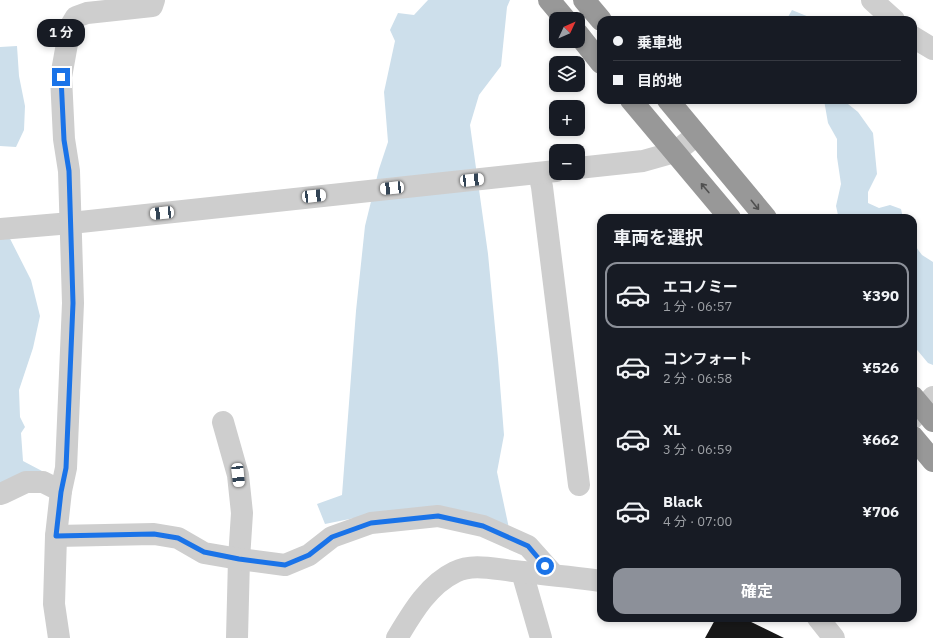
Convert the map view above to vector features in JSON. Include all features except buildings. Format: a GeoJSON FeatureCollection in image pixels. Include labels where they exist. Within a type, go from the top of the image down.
{"type":"FeatureCollection","features":[{"type":"Feature","properties":{"kind":"highway"},"geometry":{"type":"LineString","coordinates":[[549,0],[559,12]]}},
{"type":"Feature","properties":{"kind":"highway"},"geometry":{"type":"LineString","coordinates":[[584,0],[598,16]]}},
{"type":"Feature","properties":{"kind":"highway"},"geometry":{"type":"LineString","coordinates":[[585,43],[597,57]]}},
{"type":"Feature","properties":{"kind":"highway"},"geometry":{"type":"LineString","coordinates":[[634,104],[727,214]]}},
{"type":"Feature","properties":{"kind":"highway"},"geometry":{"type":"LineString","coordinates":[[671,104],[763,214]]}},
{"type":"Feature","properties":{"kind":"highway"},"geometry":{"type":"LineString","coordinates":[[917,442],[933,461]]}},
{"type":"Feature","properties":{"kind":"street"},"geometry":{"type":"LineString","coordinates":[[59,638],[54,604],[56,536],[61,492],[66,468],[73,303],[69,171],[64,140],[61,77],[70,27],[76,17],[87,13],[152,6],[154,0]]}},
{"type":"Feature","properties":{"kind":"street"},"geometry":{"type":"LineString","coordinates":[[872,0],[890,16]]}},
{"type":"Feature","properties":{"kind":"street"},"geometry":{"type":"LineString","coordinates":[[917,39],[933,49]]}},
{"type":"Feature","properties":{"kind":"street"},"geometry":{"type":"LineString","coordinates":[[585,167],[643,161],[675,152],[697,135]]}},
{"type":"Feature","properties":{"kind":"street"},"geometry":{"type":"LineString","coordinates":[[0,230],[548,172],[543,194],[579,485]]}},
{"type":"Feature","properties":{"kind":"street"},"geometry":{"type":"LineString","coordinates":[[223,422],[238,475],[242,513],[237,638]]}},
{"type":"Feature","properties":{"kind":"street"},"geometry":{"type":"LineString","coordinates":[[0,494],[3,494],[26,482],[43,482],[61,492]]}},
{"type":"Feature","properties":{"kind":"street"},"geometry":{"type":"LineString","coordinates":[[56,536],[154,534],[178,538],[204,552],[239,559],[285,565],[309,555],[332,537],[371,523],[438,516],[483,526],[528,546],[554,575]]}},
{"type":"Feature","properties":{"kind":"street"},"geometry":{"type":"LineString","coordinates":[[397,638],[410,617],[431,590],[443,579],[456,571],[466,568],[554,575],[597,581]]}},
{"type":"Feature","properties":{"kind":"street"},"geometry":{"type":"LineString","coordinates":[[522,572],[541,638]]}},
{"type":"Feature","properties":{"kind":"street"},"geometry":{"type":"LineString","coordinates":[[821,622],[834,638]]}},
{"type":"Feature","properties":{"kind":"water"},"geometry":{"type":"Polygon","coordinates":[[[428,0],[510,0],[507,7],[501,66],[479,95],[470,125],[488,254],[504,435],[497,472],[510,533],[384,512],[325,524],[317,504],[342,495],[356,311],[365,226],[379,169],[388,142],[384,92],[395,41],[390,30],[398,13],[414,15],[428,0]]]}},
{"type":"Feature","properties":{"kind":"water"},"geometry":{"type":"Polygon","coordinates":[[[792,10],[807,16],[789,16],[792,10]]]}},
{"type":"Feature","properties":{"kind":"water"},"geometry":{"type":"Polygon","coordinates":[[[17,46],[19,76],[25,106],[24,130],[16,147],[0,146],[0,47],[17,46]]]}},
{"type":"Feature","properties":{"kind":"water"},"geometry":{"type":"Polygon","coordinates":[[[825,104],[848,104],[858,112],[873,133],[877,174],[868,192],[868,203],[879,208],[890,205],[901,209],[902,214],[838,214],[836,206],[841,184],[837,157],[837,139],[828,123],[825,104]]]}},
{"type":"Feature","properties":{"kind":"water"},"geometry":{"type":"Polygon","coordinates":[[[0,219],[31,280],[40,316],[33,348],[19,390],[20,417],[25,427],[21,433],[23,461],[42,471],[0,485],[0,219]]]}},
{"type":"Feature","properties":{"kind":"water"},"geometry":{"type":"Polygon","coordinates":[[[917,248],[922,255],[933,262],[933,365],[928,363],[917,350],[917,248]]]}},
{"type":"Feature","properties":{"kind":"route"},"geometry":{"type":"LineString","coordinates":[[61,77],[64,140],[69,171],[73,303],[66,468],[61,492],[56,536],[154,534],[178,538],[204,552],[239,559],[285,565],[309,555],[332,537],[371,523],[438,516],[483,526],[528,546],[545,566]]}}]}
